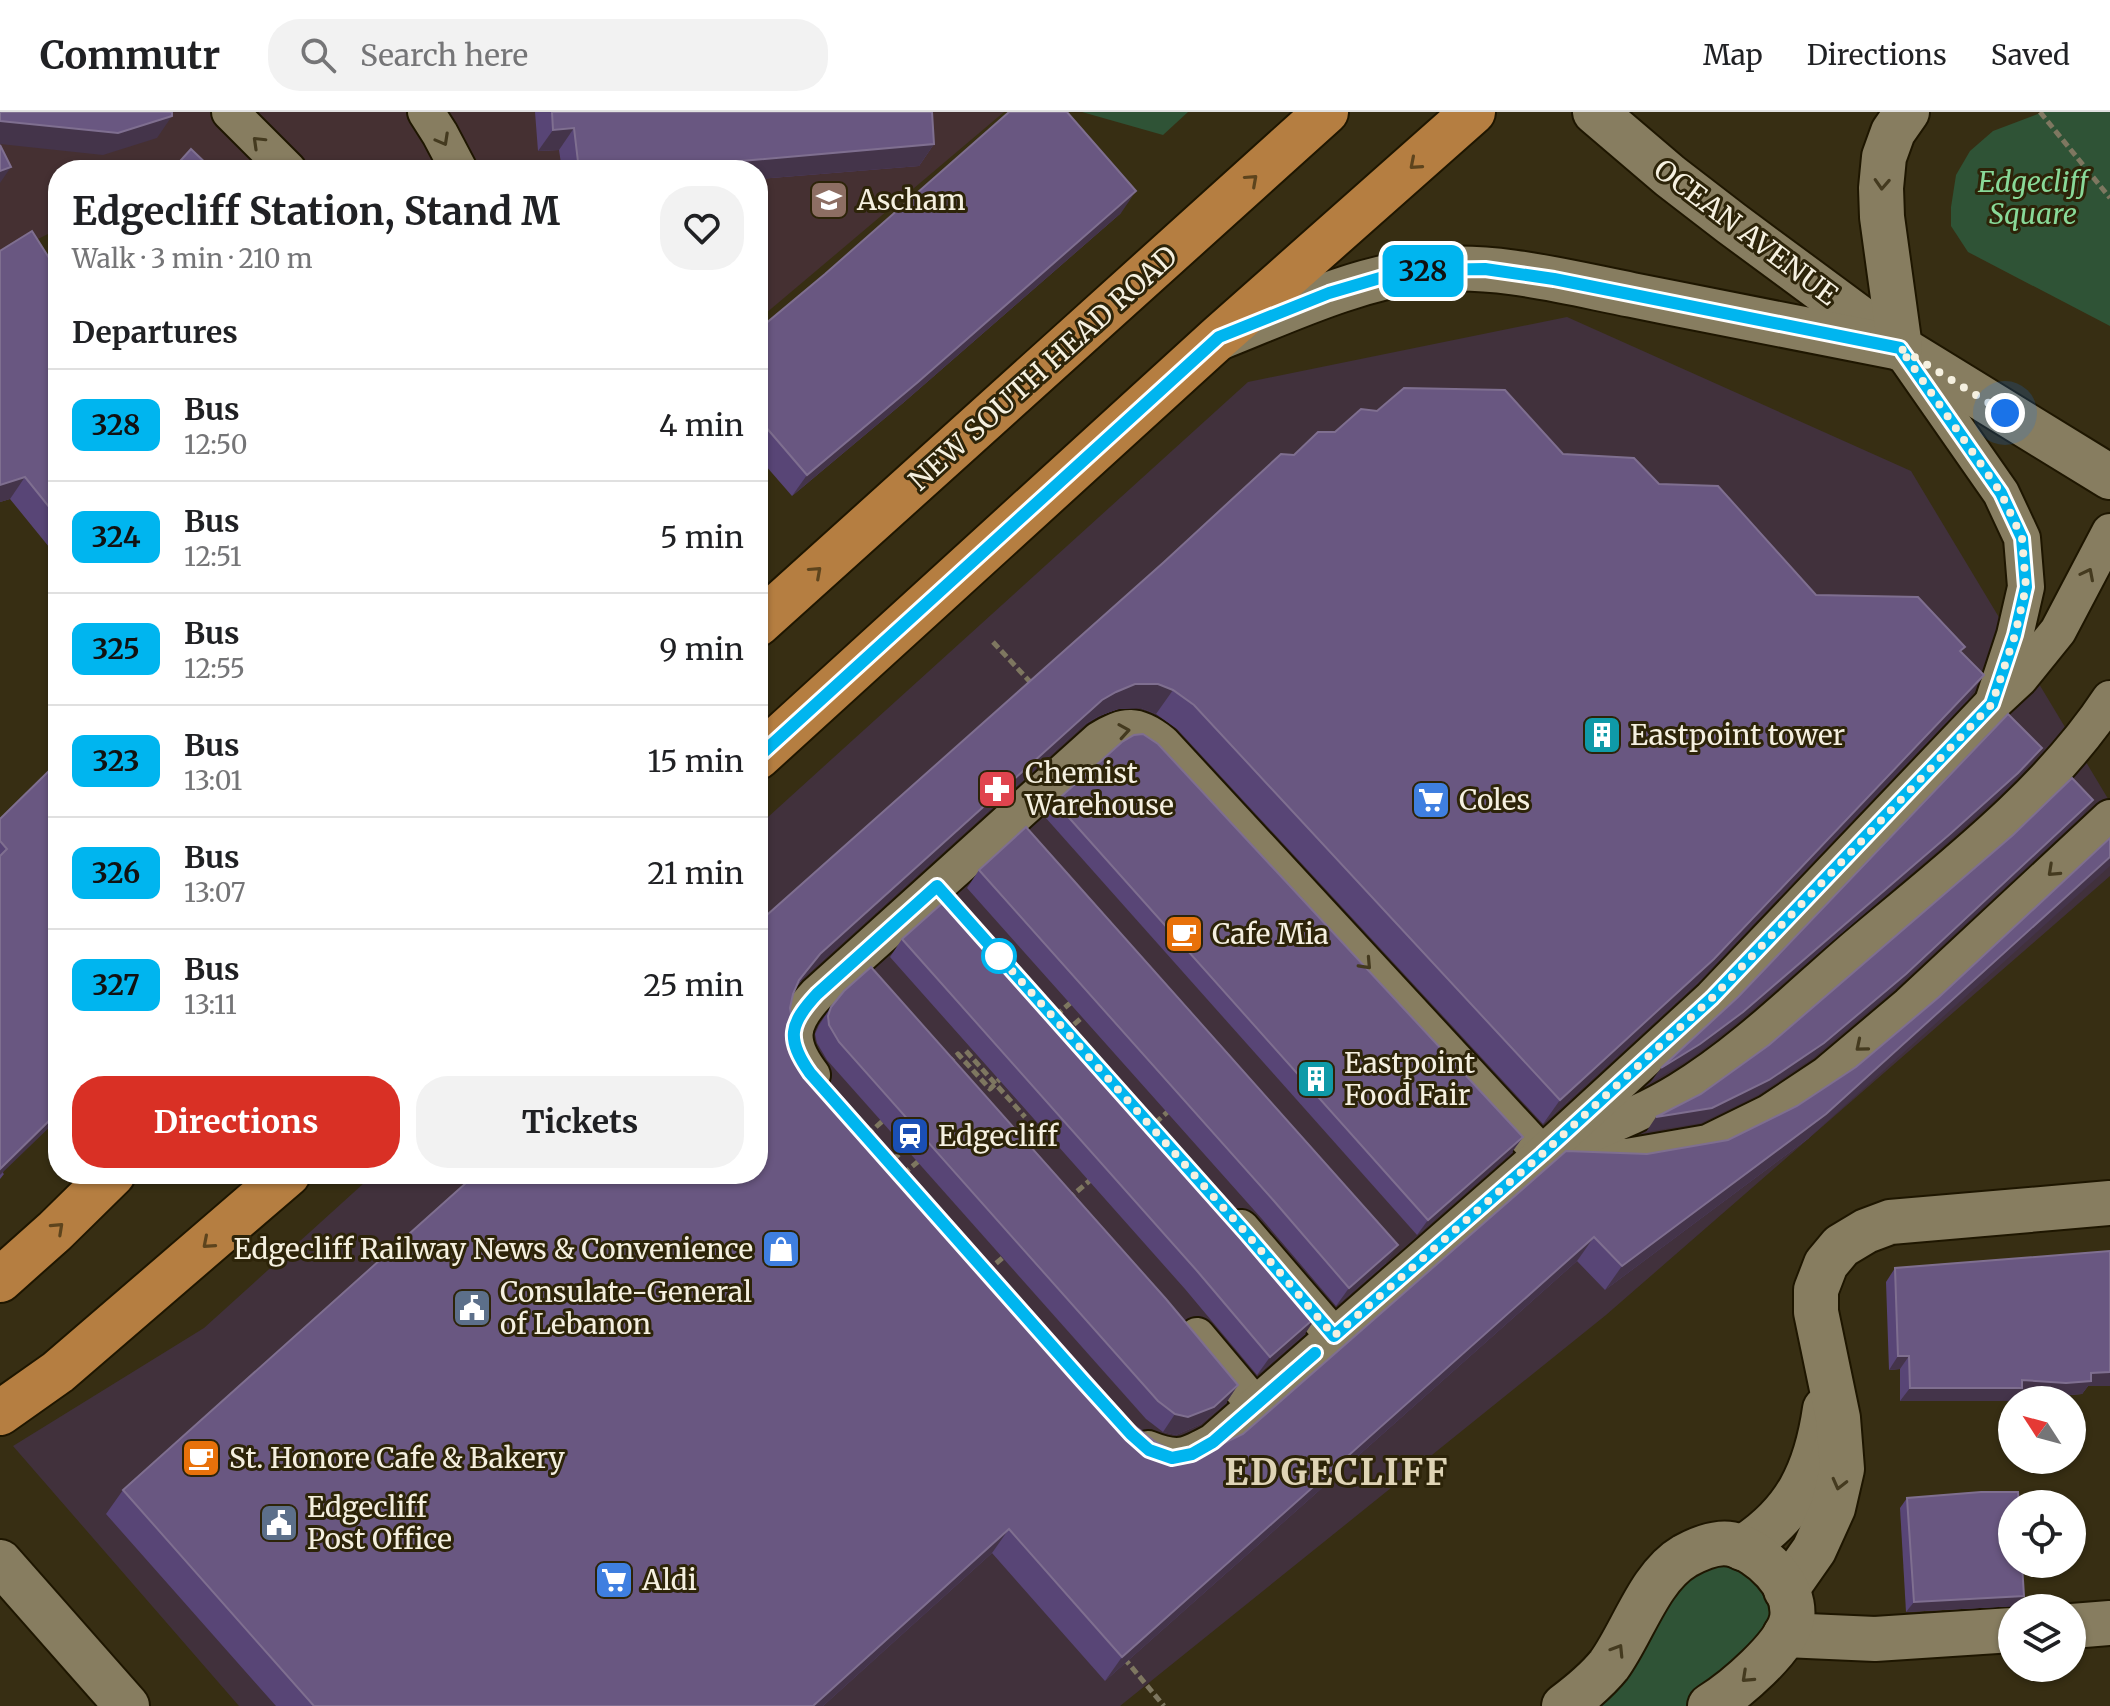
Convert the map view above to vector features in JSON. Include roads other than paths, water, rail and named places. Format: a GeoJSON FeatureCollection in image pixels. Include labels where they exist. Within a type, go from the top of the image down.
{"type":"FeatureCollection","features":[{"type":"Feature","properties":{"kind":"main road","name":"NEW SOUTH HEAD ROAD"},"geometry":{"type":"LineString","coordinates":[[768,615],[1326,112]]}},
{"type":"Feature","properties":{"kind":"main road"},"geometry":{"type":"LineString","coordinates":[[768,748],[1219,337],[1473,112]]}},
{"type":"Feature","properties":{"kind":"main road"},"geometry":{"type":"LineString","coordinates":[[0,1280],[103,1184]]}},
{"type":"Feature","properties":{"kind":"main road"},"geometry":{"type":"LineString","coordinates":[[0,1413],[58,1372],[276,1184]]}},
{"type":"Feature","properties":{"kind":"street","name":"OCEAN AVENUE"},"geometry":{"type":"LineString","coordinates":[[1595,112],[1718,214],[1900,348],[2110,477]]}},
{"type":"Feature","properties":{"kind":"street"},"geometry":{"type":"LineString","coordinates":[[1219,337],[1329,293],[1380,278],[1429,270],[1471,268],[1554,279],[1900,348],[1882,217],[1881,188],[1884,157],[1893,132],[1907,112]]}},
{"type":"Feature","properties":{"kind":"street"},"geometry":{"type":"LineString","coordinates":[[1786,1590],[1814,1550],[1833,1508],[1842,1469],[1838,1418],[1816,1312],[1816,1290],[1826,1264],[1841,1246],[1866,1231],[1890,1222],[2110,1203]]}},
{"type":"Feature","properties":{"kind":"street"},"geometry":{"type":"LineString","coordinates":[[1742,1548],[1785,1513],[1805,1481],[1820,1444],[1830,1379]]}},
{"type":"Feature","properties":{"kind":"street"},"geometry":{"type":"LineString","coordinates":[[1564,1706],[1586,1689],[1608,1665],[1654,1589],[1683,1557],[1718,1544],[1731,1544],[1762,1560],[1776,1574],[1786,1590],[1792,1619],[1785,1635],[1767,1657],[1727,1695],[1710,1706]]}},
{"type":"Feature","properties":{"kind":"street"},"geometry":{"type":"LineString","coordinates":[[0,1562],[127,1706]]}},
{"type":"Feature","properties":{"kind":"street"},"geometry":{"type":"LineString","coordinates":[[2086,1625],[2110,1623]]}},
{"type":"Feature","properties":{"kind":"street"},"geometry":{"type":"LineString","coordinates":[[1785,1635],[1875,1639],[1998,1631]]}},
{"type":"Feature","properties":{"kind":"lane"},"geometry":{"type":"LineString","coordinates":[[230,112],[278,160]]}},
{"type":"Feature","properties":{"kind":"lane"},"geometry":{"type":"LineString","coordinates":[[426,112],[454,160]]}},
{"type":"Feature","properties":{"kind":"lane"},"geometry":{"type":"LineString","coordinates":[[1900,348],[2001,493],[2022,538],[2026,587],[2015,635],[1992,704]]}},
{"type":"Feature","properties":{"kind":"lane"},"geometry":{"type":"LineString","coordinates":[[1121,1424],[1149,1450],[1172,1458],[1192,1454],[1213,1442],[1334,1336],[1406,1253],[1542,1154],[1712,998],[2020,678],[2058,631],[2110,532]]}},
{"type":"Feature","properties":{"kind":"lane"},"geometry":{"type":"LineString","coordinates":[[1542,1154],[1620,1121],[1679,1091],[1735,1051],[1991,832],[2052,772],[2110,699]]}},
{"type":"Feature","properties":{"kind":"lane"},"geometry":{"type":"LineString","coordinates":[[835,1100],[795,1050],[793,1036],[806,1006],[870,966],[1026,826],[1099,740],[1115,730],[1133,727],[1147,731],[1162,743],[1542,1154],[1627,1157],[1708,1143],[1769,1113],[1826,1075],[1909,1005],[2110,818]]}},
{"type":"Feature","properties":{"kind":"lane"},"geometry":{"type":"LineString","coordinates":[[1218,1202],[1334,1336]]}},
{"type":"Feature","properties":{"kind":"lane"},"geometry":{"type":"LineString","coordinates":[[1179,1314],[1255,1405]]}},
{"type":"Feature","properties":{"kind":"place","name":"Ascham"},"geometry":{"type":"Point","coordinates":[829,200]}},
{"type":"Feature","properties":{"kind":"place","name":"Eastpoint tower"},"geometry":{"type":"Point","coordinates":[1602,735]}},
{"type":"Feature","properties":{"kind":"place","name":"Chemist Warehouse"},"geometry":{"type":"Point","coordinates":[997,789]}},
{"type":"Feature","properties":{"kind":"place","name":"Coles"},"geometry":{"type":"Point","coordinates":[1431,800]}},
{"type":"Feature","properties":{"kind":"place","name":"Cafe Mia"},"geometry":{"type":"Point","coordinates":[1184,934]}},
{"type":"Feature","properties":{"kind":"place","name":"Eastpoint Food Fair"},"geometry":{"type":"Point","coordinates":[1316,1079]}},
{"type":"Feature","properties":{"kind":"place","name":"Edgecliff"},"geometry":{"type":"Point","coordinates":[910,1136]}},
{"type":"Feature","properties":{"kind":"place","name":"Edgecliff Railway News & Convenience"},"geometry":{"type":"Point","coordinates":[781,1249]}},
{"type":"Feature","properties":{"kind":"place","name":"Consulate-General of Lebanon"},"geometry":{"type":"Point","coordinates":[472,1308]}},
{"type":"Feature","properties":{"kind":"place","name":"St. Honore Cafe & Bakery"},"geometry":{"type":"Point","coordinates":[201,1458]}},
{"type":"Feature","properties":{"kind":"place","name":"Edgecliff Post Office"},"geometry":{"type":"Point","coordinates":[279,1523]}},
{"type":"Feature","properties":{"kind":"place","name":"Aldi"},"geometry":{"type":"Point","coordinates":[614,1580]}},
{"type":"Feature","properties":{"kind":"district","name":"EDGECLIFF"},"geometry":{"type":"Point","coordinates":[1337,1472]}},
{"type":"Feature","properties":{"kind":"park label","name":"Edgecliff Square"},"geometry":{"type":"Point","coordinates":[2033,198]}}]}
